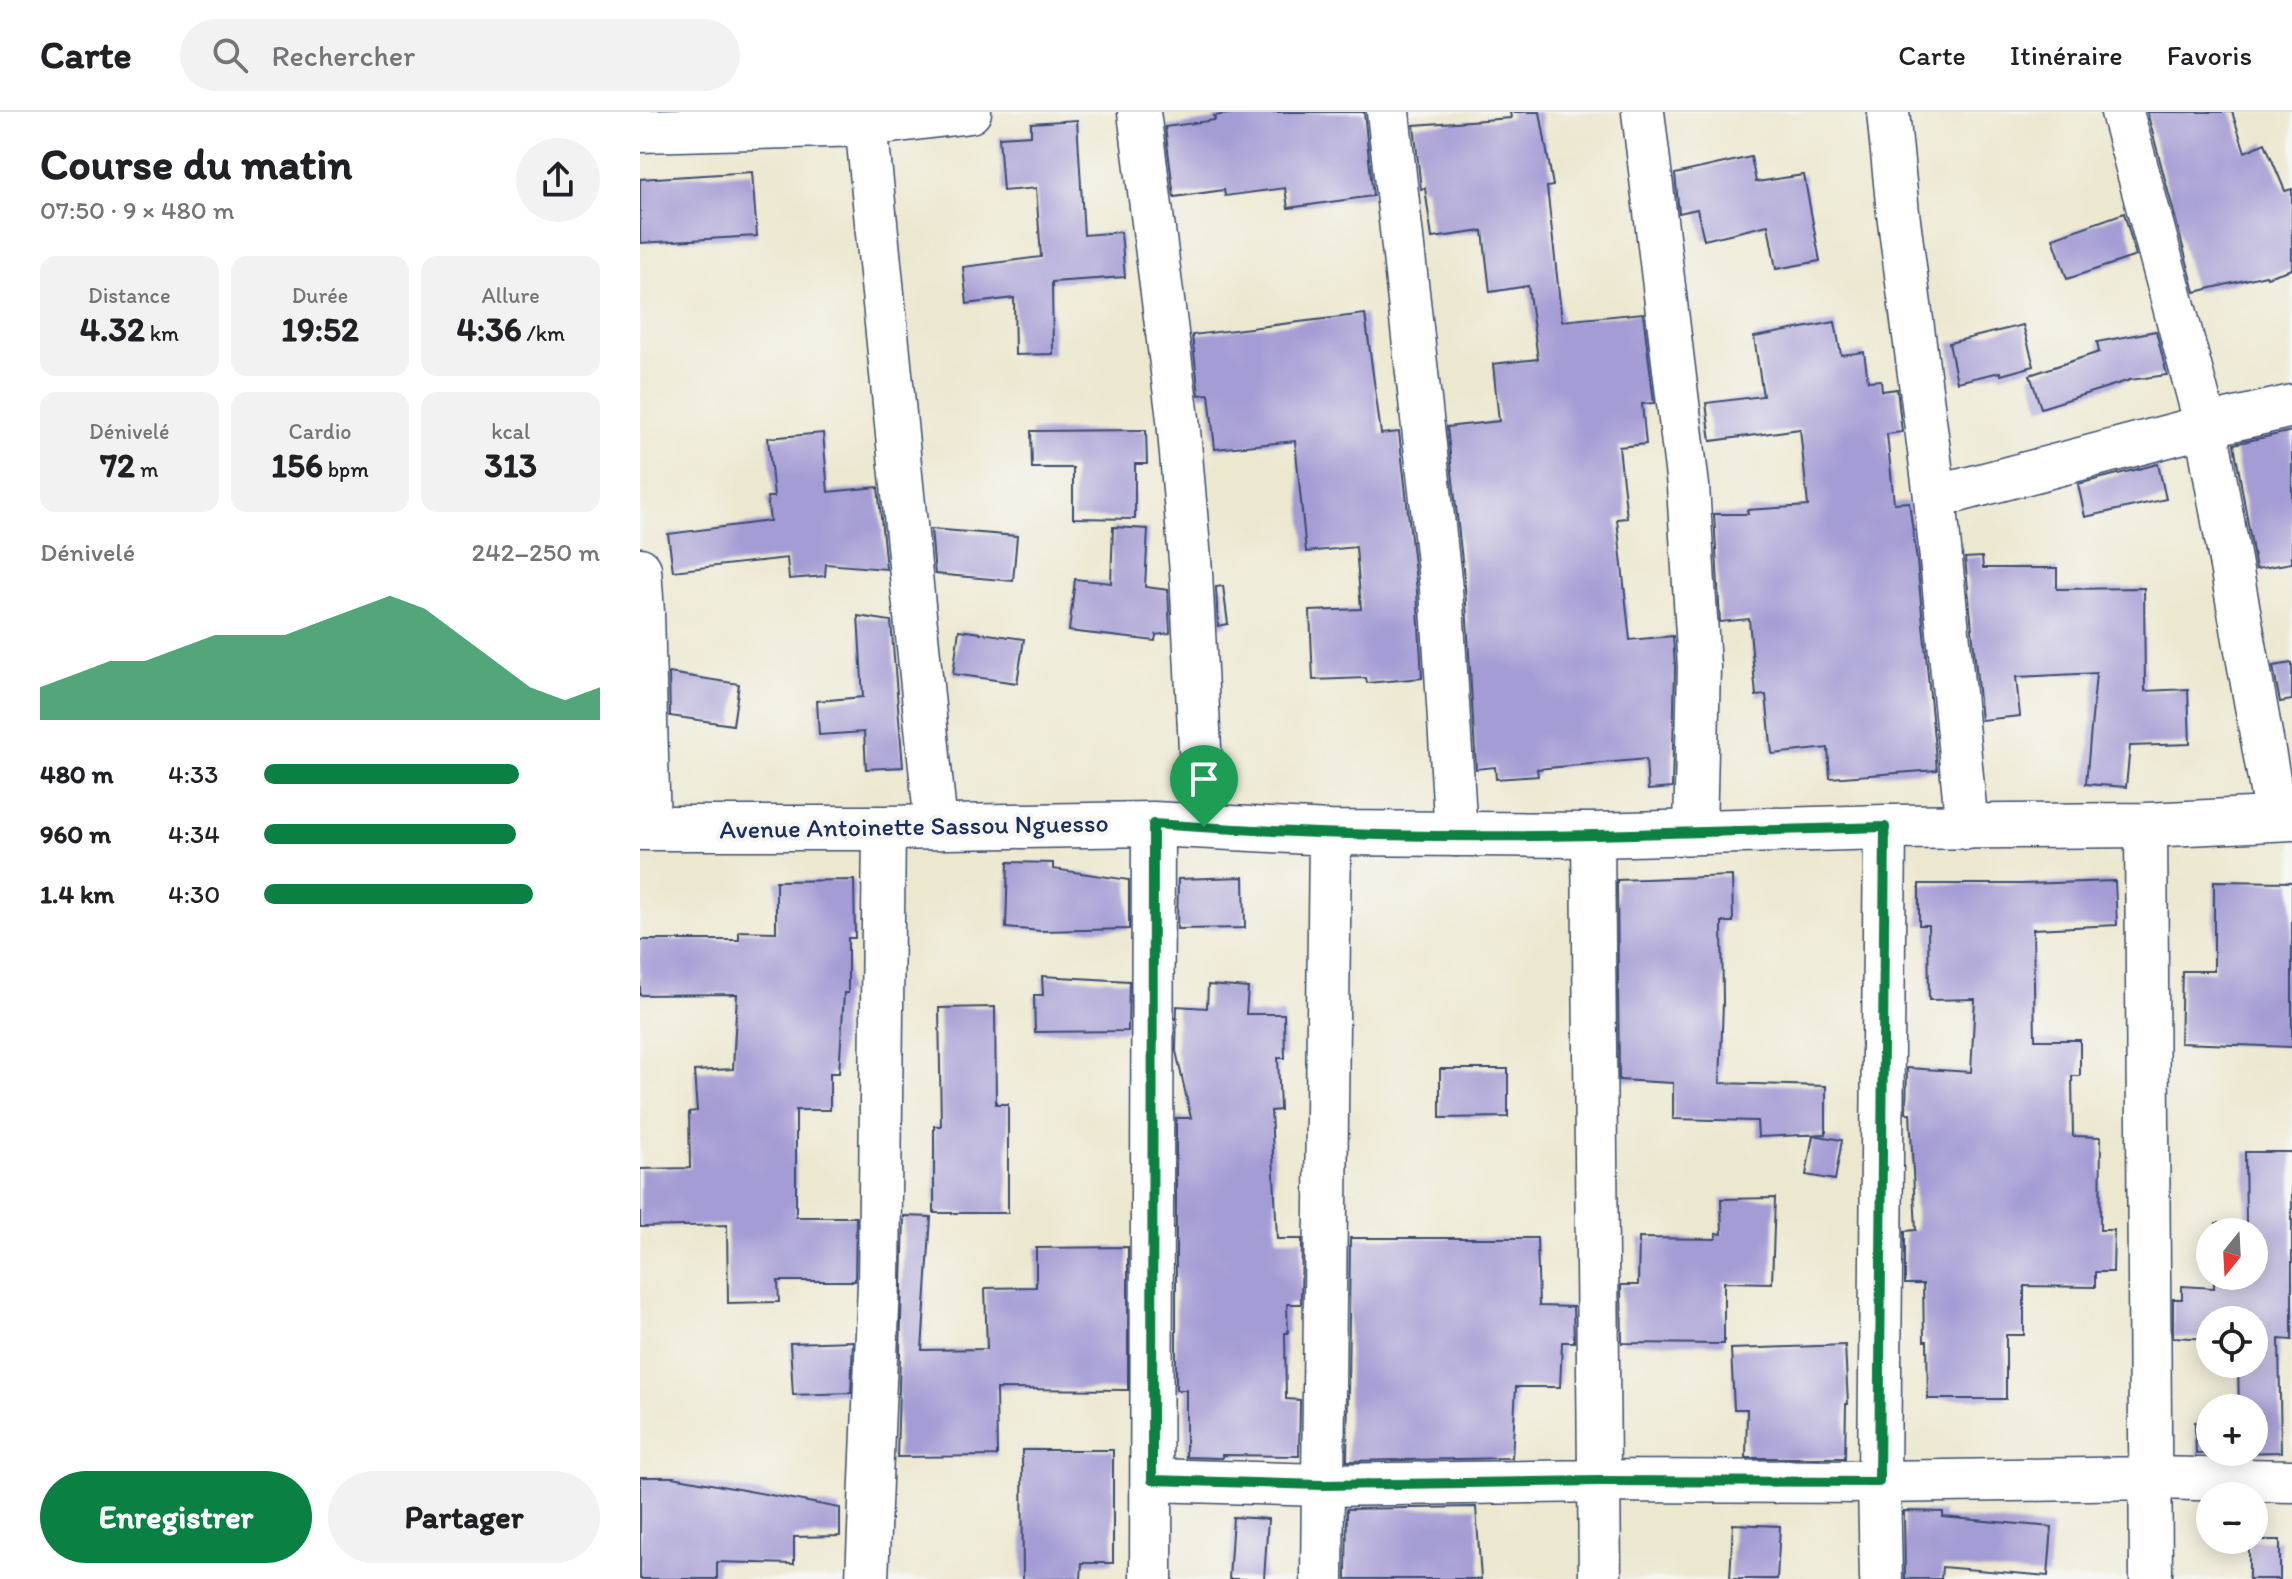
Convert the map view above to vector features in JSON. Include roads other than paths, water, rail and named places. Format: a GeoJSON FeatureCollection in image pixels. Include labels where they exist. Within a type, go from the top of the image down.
{"type":"FeatureCollection","features":[{"type":"Feature","properties":{"kind":"street"},"geometry":{"type":"LineString","coordinates":[[640,131],[970,112]]}},
{"type":"Feature","properties":{"kind":"street"},"geometry":{"type":"LineString","coordinates":[[1139,112],[1178,419],[1191,572],[1204,827]]}},
{"type":"Feature","properties":{"kind":"street"},"geometry":{"type":"LineString","coordinates":[[1388,112],[1441,589],[1456,835]]}},
{"type":"Feature","properties":{"kind":"street"},"geometry":{"type":"LineString","coordinates":[[1643,112],[1688,486],[1699,667],[1695,831]]}},
{"type":"Feature","properties":{"kind":"street"},"geometry":{"type":"LineString","coordinates":[[1888,112],[1935,497],[1967,828]]}},
{"type":"Feature","properties":{"kind":"street"},"geometry":{"type":"LineString","coordinates":[[2122,112],[2206,426],[2284,818]]}},
{"type":"Feature","properties":{"kind":"street"},"geometry":{"type":"LineString","coordinates":[[866,119],[936,827]]}},
{"type":"Feature","properties":{"kind":"street"},"geometry":{"type":"LineString","coordinates":[[1935,497],[2292,406]]}},
{"type":"Feature","properties":{"kind":"street"},"geometry":{"type":"LineString","coordinates":[[640,569],[644,828]]}},
{"type":"Feature","properties":{"kind":"street","name":"Avenue Antoinette Sassou Nguesso"},"geometry":{"type":"LineString","coordinates":[[644,828],[1153,824],[1330,833],[1593,835],[1885,827],[2146,825],[2284,818]]}},
{"type":"Feature","properties":{"kind":"street"},"geometry":{"type":"LineString","coordinates":[[1151,1579],[1153,824]]}},
{"type":"Feature","properties":{"kind":"street"},"geometry":{"type":"LineString","coordinates":[[2146,825],[2151,1579]]}},
{"type":"Feature","properties":{"kind":"street"},"geometry":{"type":"LineString","coordinates":[[1881,1579],[1879,1482],[1885,827]]}},
{"type":"Feature","properties":{"kind":"street"},"geometry":{"type":"LineString","coordinates":[[867,1579],[879,1284],[884,828]]}},
{"type":"Feature","properties":{"kind":"street"},"geometry":{"type":"LineString","coordinates":[[1322,1579],[1330,833]]}},
{"type":"Feature","properties":{"kind":"street"},"geometry":{"type":"LineString","coordinates":[[1593,835],[1600,1579]]}},
{"type":"Feature","properties":{"kind":"street"},"geometry":{"type":"LineString","coordinates":[[1152,1480],[1322,1485],[2151,1478],[2292,1481]]}}]}
